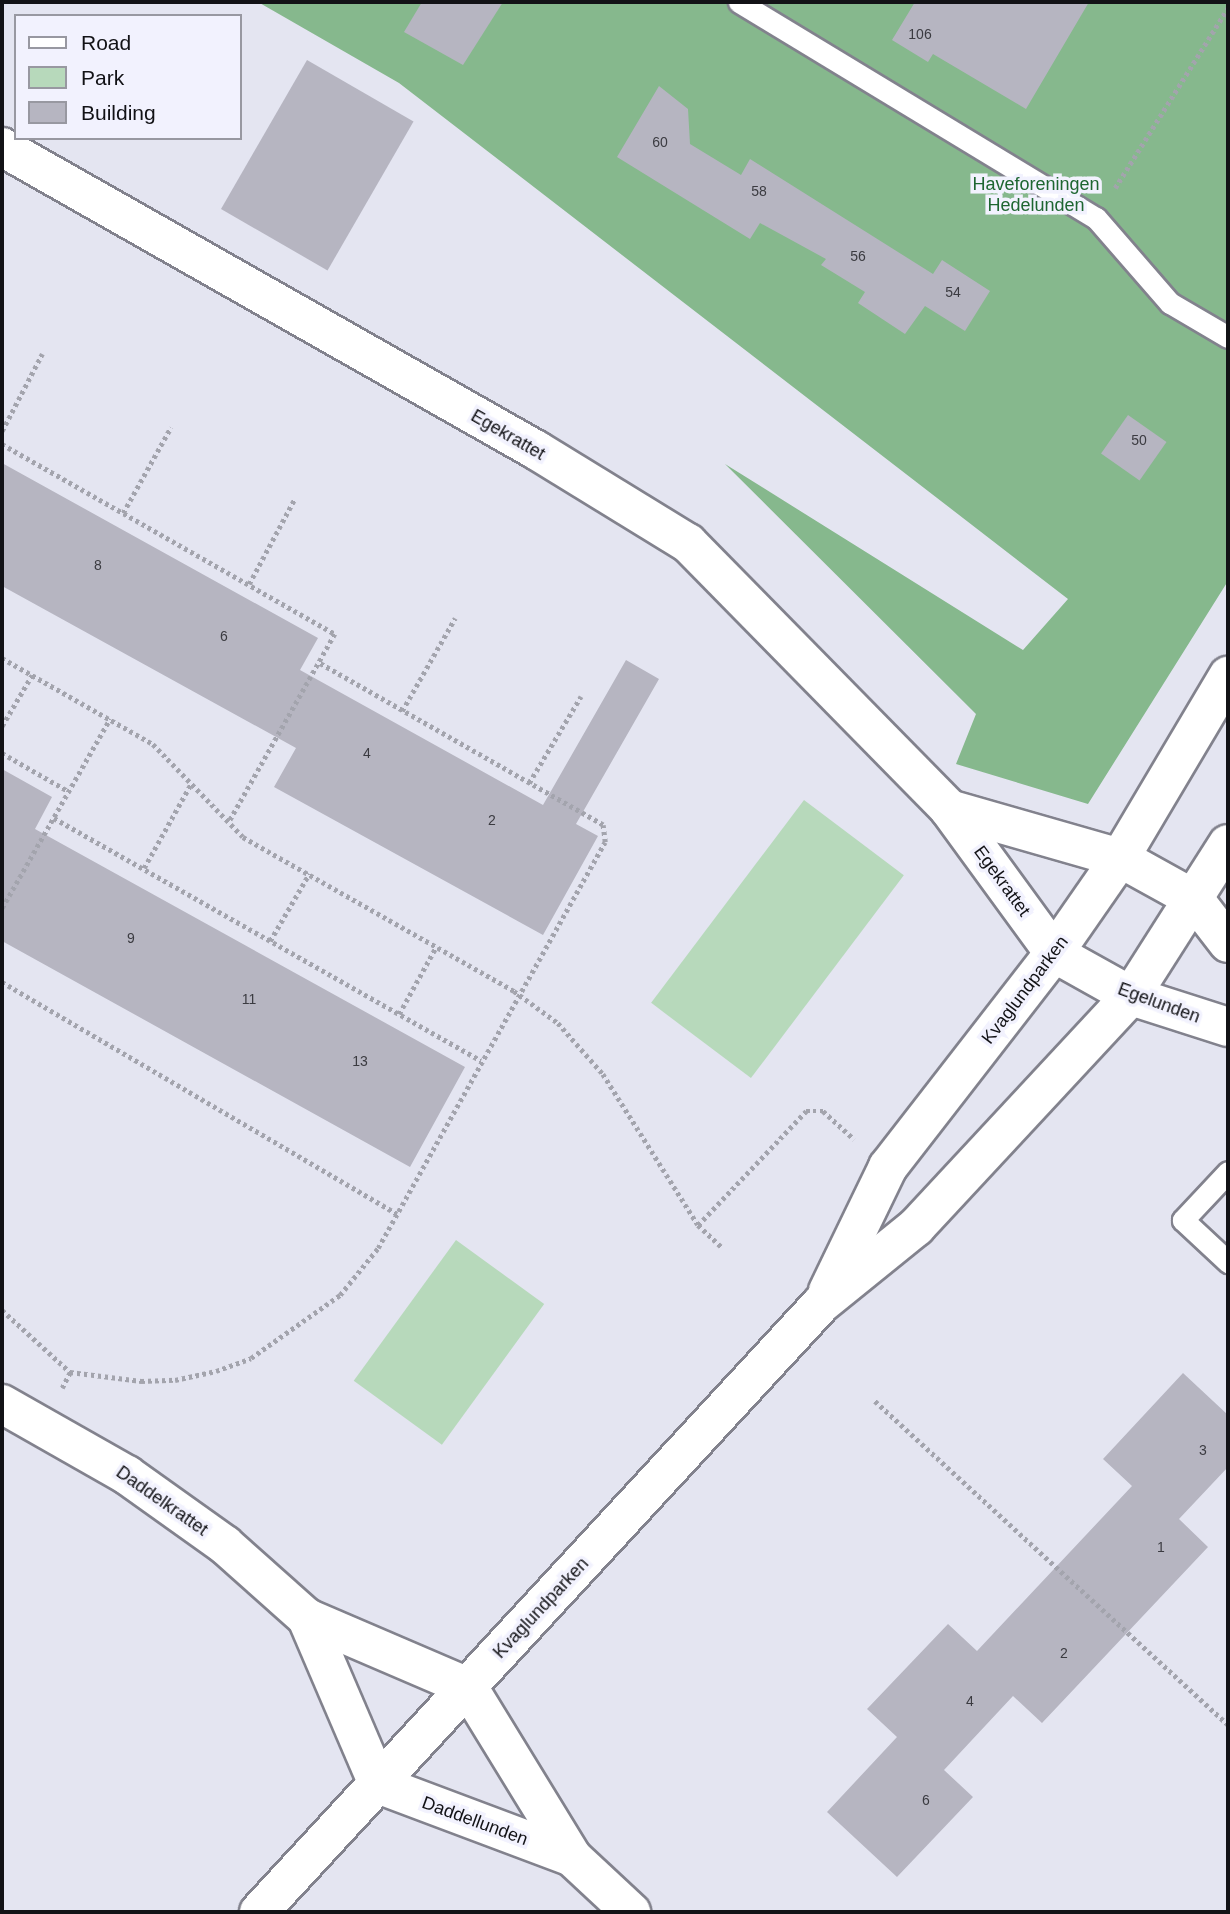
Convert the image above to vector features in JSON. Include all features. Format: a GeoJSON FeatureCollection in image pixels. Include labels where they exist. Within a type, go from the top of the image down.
{"type":"FeatureCollection","features":[{"type":"Feature","properties":{"kind":"street","name":"Egekrattet"},"geometry":{"type":"LineString","coordinates":[[2,147],[536,450],[688,543],[949,809],[1054,953]]}},
{"type":"Feature","properties":{"kind":"street","name":"Kvaglundparken"},"geometry":{"type":"LineString","coordinates":[[822,1303],[888,1167],[1054,953],[1120,858],[1228,676]]}},
{"type":"Feature","properties":{"kind":"street","name":"Egekrattet"},"geometry":{"type":"LineString","coordinates":[[949,809],[1120,858]]}},
{"type":"Feature","properties":{"kind":"street","name":"Kvaglundparken"},"geometry":{"type":"LineString","coordinates":[[259,1912],[822,1303],[916,1227],[1131,996],[1228,844]]}},
{"type":"Feature","properties":{"kind":"street"},"geometry":{"type":"LineString","coordinates":[[1120,858],[1194,899],[1228,943]]}},
{"type":"Feature","properties":{"kind":"street","name":"Egelunden"},"geometry":{"type":"LineString","coordinates":[[1054,953],[1131,996],[1228,1027]]}},
{"type":"Feature","properties":{"kind":"street","name":"Daddelkrattet"},"geometry":{"type":"LineString","coordinates":[[2,1404],[127,1475],[225,1545],[307,1618],[468,1686]]}},
{"type":"Feature","properties":{"kind":"street","name":"Daddelkrattet"},"geometry":{"type":"LineString","coordinates":[[307,1618],[378,1784]]}},
{"type":"Feature","properties":{"kind":"street","name":"Daddellunden"},"geometry":{"type":"LineString","coordinates":[[468,1686],[572,1857],[631,1912]]}},
{"type":"Feature","properties":{"kind":"street","name":"Daddellunden"},"geometry":{"type":"LineString","coordinates":[[378,1784],[572,1857]]}},
{"type":"Feature","properties":{"kind":"lane"},"geometry":{"type":"LineString","coordinates":[[739,2],[1096,218],[1170,303],[1228,337]]}},
{"type":"Feature","properties":{"kind":"lane"},"geometry":{"type":"LineString","coordinates":[[1228,1172],[1183,1220],[1228,1262]]}},
{"type":"Feature","properties":{"kind":"path"},"geometry":{"type":"LineString","coordinates":[[1096,218],[1228,8]]}},
{"type":"Feature","properties":{"kind":"path"},"geometry":{"type":"LineString","coordinates":[[2,431],[42,354]]}},
{"type":"Feature","properties":{"kind":"path"},"geometry":{"type":"LineString","coordinates":[[123,513],[171,427]]}},
{"type":"Feature","properties":{"kind":"path"},"geometry":{"type":"LineString","coordinates":[[2,444],[335,634],[229,822]]}},
{"type":"Feature","properties":{"kind":"path"},"geometry":{"type":"LineString","coordinates":[[249,584],[294,500]]}},
{"type":"Feature","properties":{"kind":"path"},"geometry":{"type":"LineString","coordinates":[[401,711],[455,618]]}},
{"type":"Feature","properties":{"kind":"path"},"geometry":{"type":"LineString","coordinates":[[2,658],[153,744],[243,837],[519,994],[558,1023],[603,1074],[698,1225],[722,1247]]}},
{"type":"Feature","properties":{"kind":"path"},"geometry":{"type":"LineString","coordinates":[[2,1310],[70,1372],[109,1379],[175,1380],[251,1358],[340,1295],[379,1248],[605,842],[603,825],[318,663]]}},
{"type":"Feature","properties":{"kind":"path"},"geometry":{"type":"LineString","coordinates":[[2,726],[32,675]]}},
{"type":"Feature","properties":{"kind":"path"},"geometry":{"type":"LineString","coordinates":[[529,783],[581,696]]}},
{"type":"Feature","properties":{"kind":"path"},"geometry":{"type":"LineString","coordinates":[[2,908],[110,719]]}},
{"type":"Feature","properties":{"kind":"path"},"geometry":{"type":"LineString","coordinates":[[2,753],[68,791]]}},
{"type":"Feature","properties":{"kind":"path"},"geometry":{"type":"LineString","coordinates":[[144,869],[191,783]]}},
{"type":"Feature","properties":{"kind":"path"},"geometry":{"type":"LineString","coordinates":[[54,817],[481,1061]]}},
{"type":"Feature","properties":{"kind":"path"},"geometry":{"type":"LineString","coordinates":[[270,941],[309,874]]}},
{"type":"Feature","properties":{"kind":"path"},"geometry":{"type":"LineString","coordinates":[[399,1014],[436,947]]}},
{"type":"Feature","properties":{"kind":"path"},"geometry":{"type":"LineString","coordinates":[[2,982],[397,1214]]}},
{"type":"Feature","properties":{"kind":"path"},"geometry":{"type":"LineString","coordinates":[[698,1225],[806,1111],[822,1111],[842,1129]]}},
{"type":"Feature","properties":{"kind":"path"},"geometry":{"type":"LineString","coordinates":[[42,1427],[70,1372]]}},
{"type":"Feature","properties":{"kind":"path"},"geometry":{"type":"LineString","coordinates":[[874,1401],[1228,1725]]}},
{"type":"Feature","properties":{"kind":"green space","name":"Haveforeningen Hedelunden"},"geometry":{"type":"Polygon","coordinates":[[[258,2],[1228,2],[1228,581],[1088,804],[956,764],[976,714],[725,464],[1023,650],[1068,599],[399,83],[258,2]]]}},
{"type":"Feature","properties":{"kind":"green space"},"geometry":{"type":"Polygon","coordinates":[[[804,800],[904,875],[751,1078],[651,1003],[804,800]]]}},
{"type":"Feature","properties":{"kind":"green space"},"geometry":{"type":"Polygon","coordinates":[[[456,1240],[544,1304],[442,1445],[354,1381],[456,1240]]]}},
{"type":"Feature","properties":{"kind":"building"},"geometry":{"type":"Polygon","coordinates":[[[422,2],[503,2],[463,65],[404,32],[422,2]]]}},
{"type":"Feature","properties":{"kind":"building"},"geometry":{"type":"Polygon","coordinates":[[[915,2],[1089,2],[1026,109],[933,54],[928,62],[892,40],[915,2]]]}},
{"type":"Feature","properties":{"kind":"building"},"geometry":{"type":"Polygon","coordinates":[[[307,60],[414,122],[328,270],[221,209],[307,60]]]}},
{"type":"Feature","properties":{"kind":"building"},"geometry":{"type":"Polygon","coordinates":[[[659,86],[688,109],[690,144],[741,175],[750,159],[933,274],[942,260],[990,291],[965,331],[925,306],[905,334],[858,303],[865,292],[821,265],[826,259],[760,223],[750,239],[617,157],[659,86]]]}},
{"type":"Feature","properties":{"kind":"building"},"geometry":{"type":"Polygon","coordinates":[[[1128,415],[1167,442],[1140,480],[1101,454],[1128,415]]]}},
{"type":"Feature","properties":{"kind":"building"},"geometry":{"type":"Polygon","coordinates":[[[2,463],[318,638],[300,670],[543,805],[626,660],[659,679],[576,824],[598,836],[543,935],[274,787],[296,748],[2,586],[2,463]]]}},
{"type":"Feature","properties":{"kind":"building"},"geometry":{"type":"Polygon","coordinates":[[[2,769],[52,797],[35,829],[465,1067],[410,1167],[2,941],[2,769]]]}},
{"type":"Feature","properties":{"kind":"building"},"geometry":{"type":"Polygon","coordinates":[[[1183,1373],[1228,1415],[1228,1467],[1179,1519],[1208,1547],[1042,1723],[1013,1696],[944,1770],[973,1797],[897,1877],[827,1812],[897,1737],[867,1709],[948,1624],[977,1651],[1132,1486],[1103,1459],[1183,1373]]]}}]}
